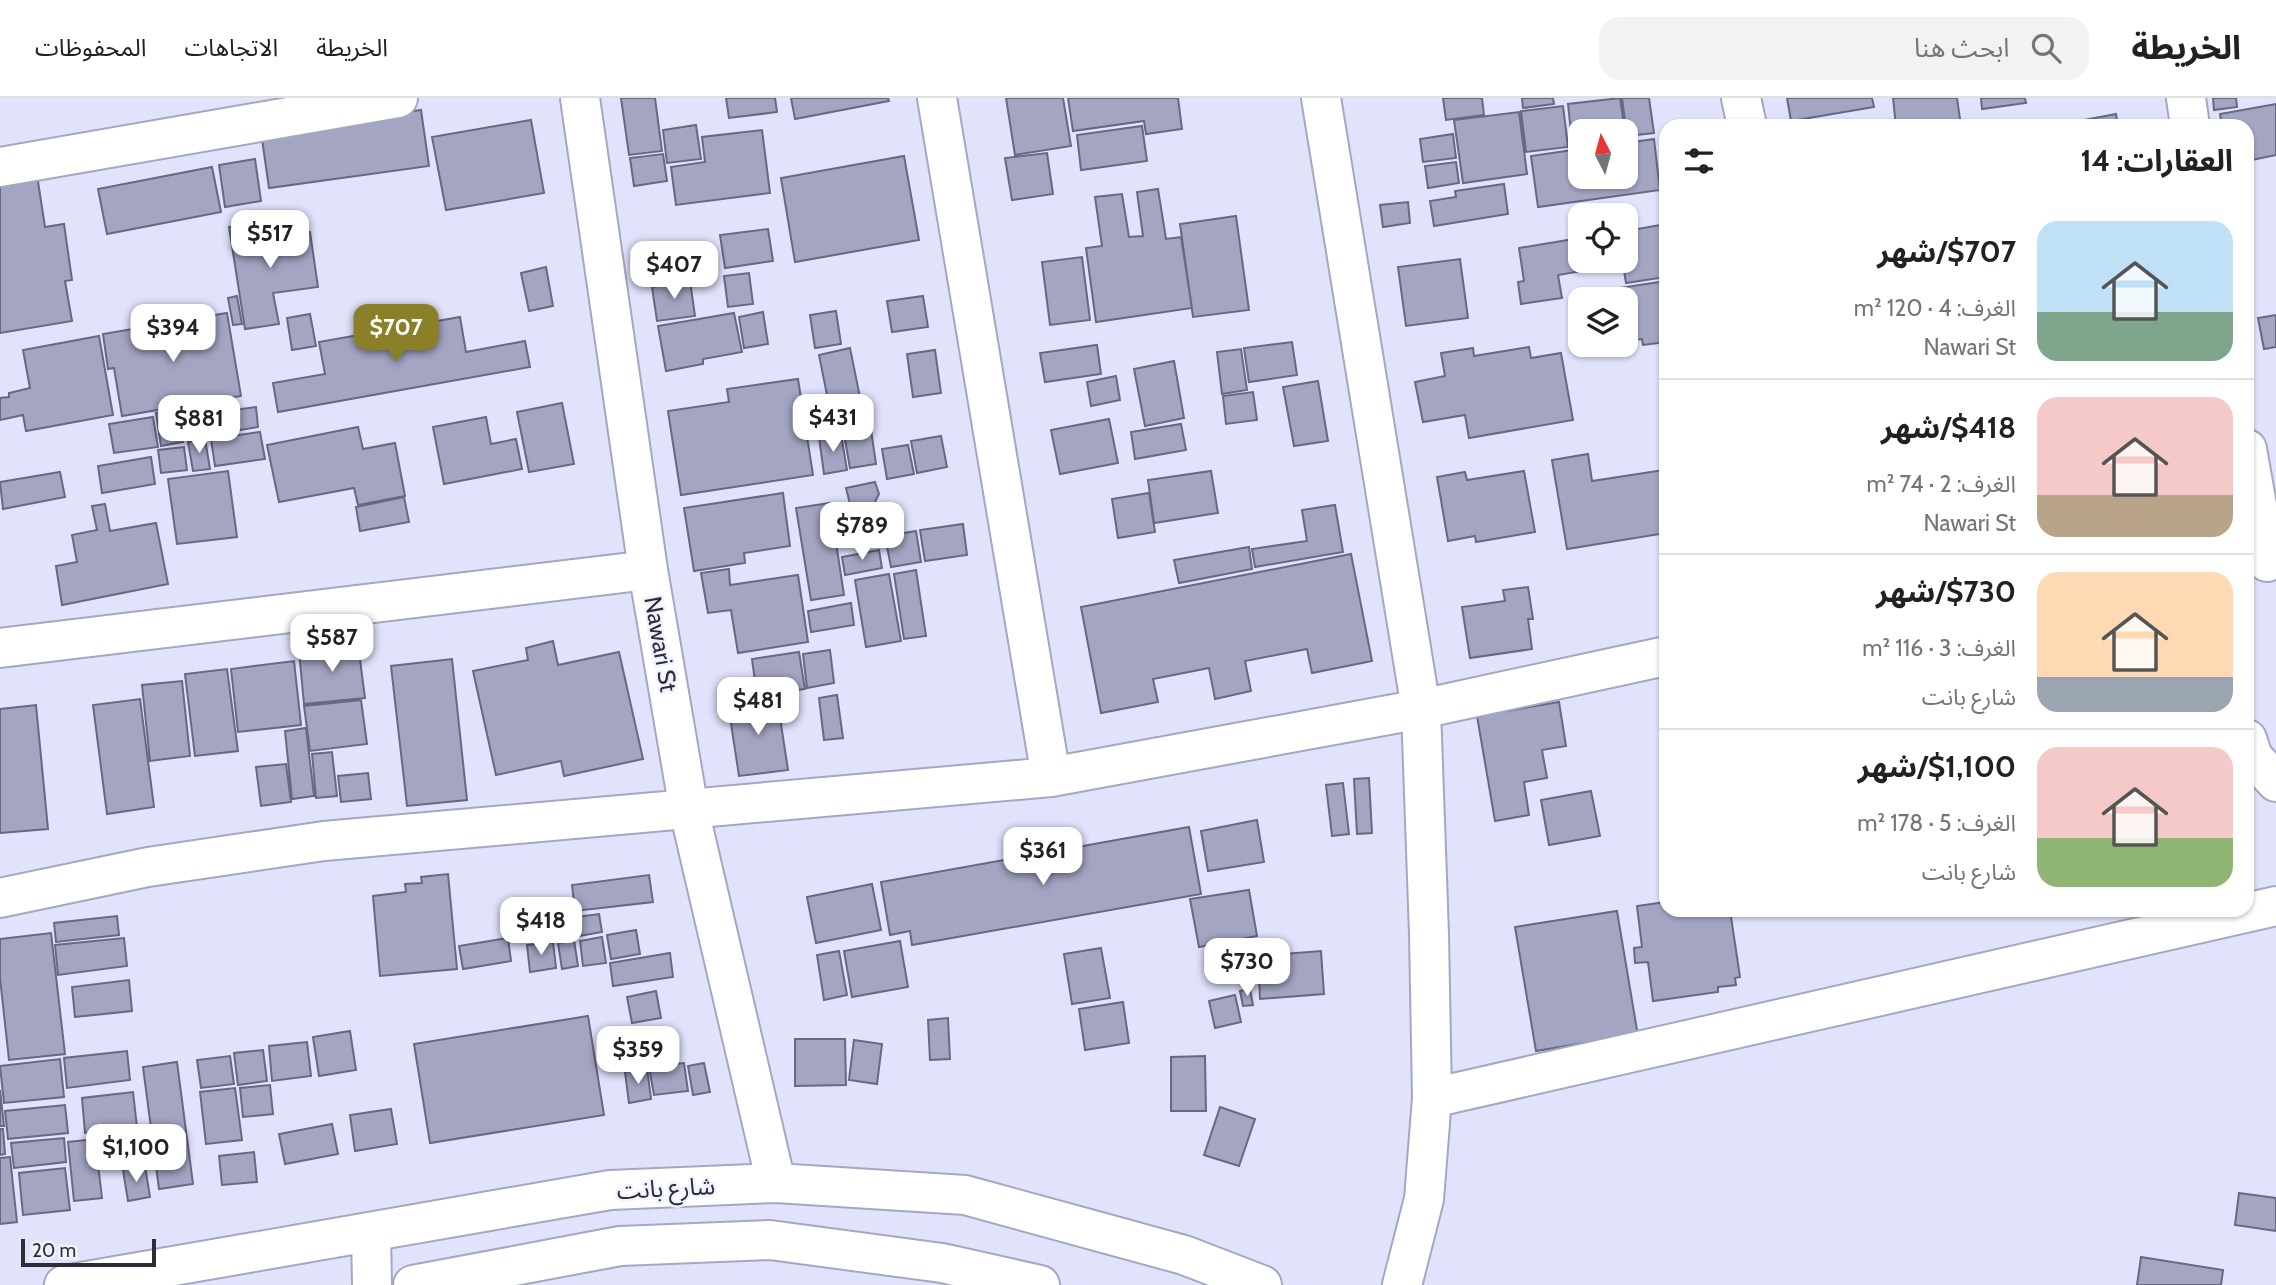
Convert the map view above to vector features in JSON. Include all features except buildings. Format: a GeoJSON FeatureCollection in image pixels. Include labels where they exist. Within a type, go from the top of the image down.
{"type":"FeatureCollection","features":[{"type":"Feature","properties":{"kind":"street"},"geometry":{"type":"LineString","coordinates":[[0,167],[398,98]]}},
{"type":"Feature","properties":{"kind":"street","name":"Nawari St"},"geometry":{"type":"LineString","coordinates":[[580,98],[648,570],[689,810],[776,1183]]}},
{"type":"Feature","properties":{"kind":"street"},"geometry":{"type":"LineString","coordinates":[[937,98],[1051,777]]}},
{"type":"Feature","properties":{"kind":"street"},"geometry":{"type":"LineString","coordinates":[[1321,98],[1421,709],[1432,1098],[1424,1199],[1402,1285]]}},
{"type":"Feature","properties":{"kind":"street"},"geometry":{"type":"LineString","coordinates":[[1741,98],[1745,119]]}},
{"type":"Feature","properties":{"kind":"street"},"geometry":{"type":"LineString","coordinates":[[2186,98],[2189,119]]}},
{"type":"Feature","properties":{"kind":"street"},"geometry":{"type":"LineString","coordinates":[[2254,499],[2263,563]]}},
{"type":"Feature","properties":{"kind":"street"},"geometry":{"type":"LineString","coordinates":[[0,648],[648,570]]}},
{"type":"Feature","properties":{"kind":"street"},"geometry":{"type":"LineString","coordinates":[[0,898],[148,867],[324,841],[1051,777],[1421,709],[1659,658]]}},
{"type":"Feature","properties":{"kind":"street"},"geometry":{"type":"LineString","coordinates":[[2254,759],[2276,782]]}},
{"type":"Feature","properties":{"kind":"street"},"geometry":{"type":"LineString","coordinates":[[2254,911],[2276,906]]}},
{"type":"Feature","properties":{"kind":"street"},"geometry":{"type":"LineString","coordinates":[[1432,1098],[2228,917]]}},
{"type":"Feature","properties":{"kind":"street","name":"شارع بانت"},"geometry":{"type":"LineString","coordinates":[[64,1285],[610,1190],[776,1183],[965,1195],[1184,1255],[1262,1285]]}},
{"type":"Feature","properties":{"kind":"street"},"geometry":{"type":"LineString","coordinates":[[371,1232],[372,1285]]}},
{"type":"Feature","properties":{"kind":"street"},"geometry":{"type":"LineString","coordinates":[[413,1285],[621,1246],[770,1240],[942,1263],[1040,1285]]}}]}
